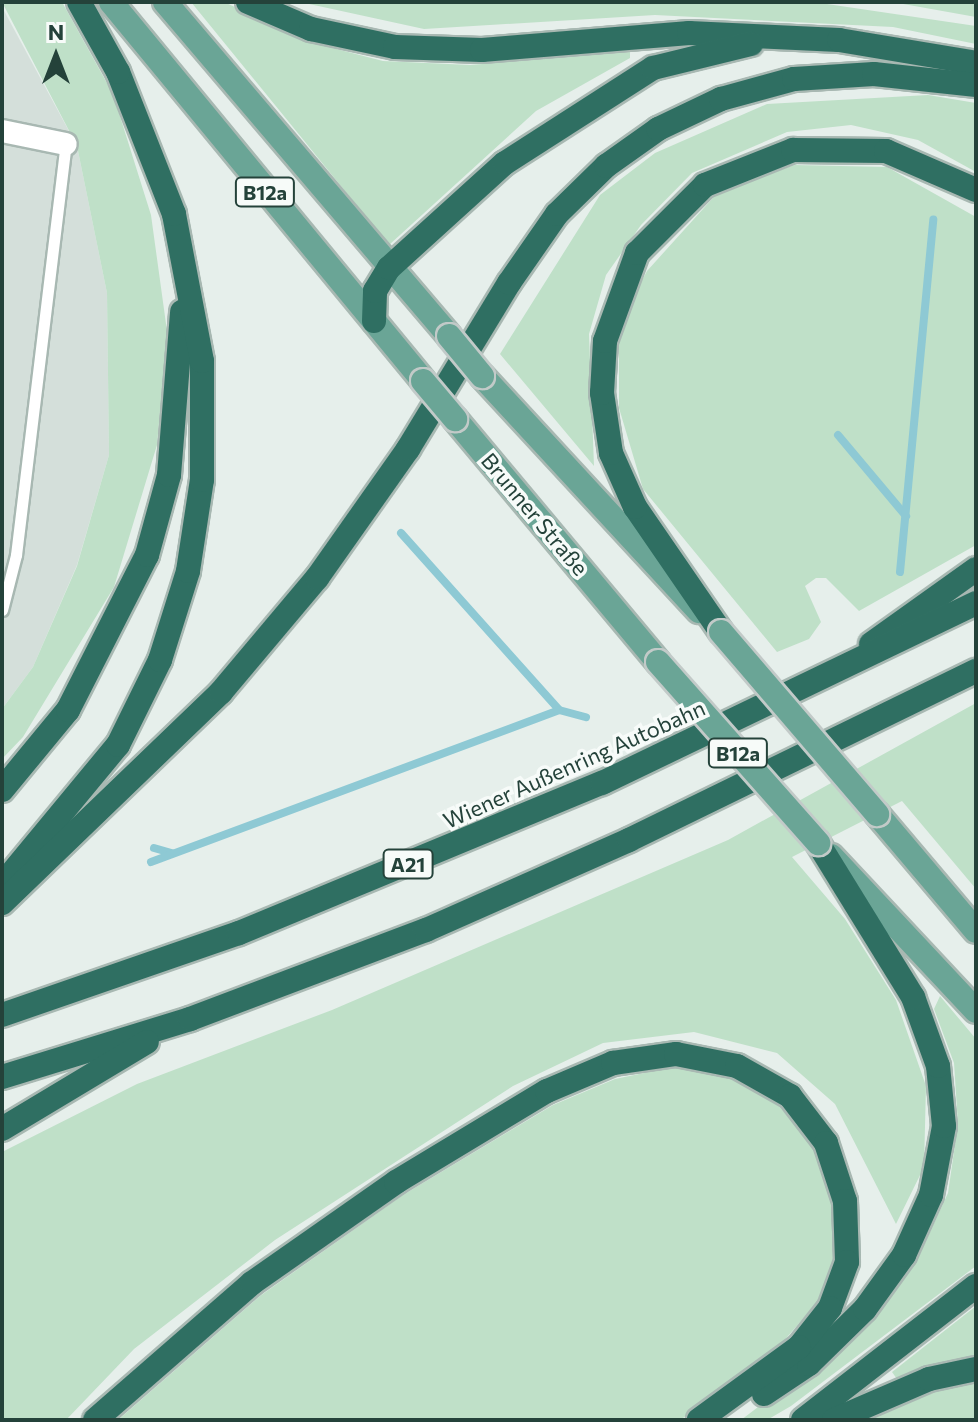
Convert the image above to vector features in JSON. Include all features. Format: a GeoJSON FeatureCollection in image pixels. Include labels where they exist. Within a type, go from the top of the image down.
{"type":"FeatureCollection","features":[{"type":"Feature","properties":{"kind":"highway"},"geometry":{"type":"LineString","coordinates":[[2,885],[118,745],[160,660],[188,571],[202,480],[202,361],[183,257],[150,145],[79,2]]}},
{"type":"Feature","properties":{"kind":"highway"},"geometry":{"type":"LineString","coordinates":[[248,2],[311,29],[395,47],[482,50],[689,33],[788,36],[903,47],[976,63]]}},
{"type":"Feature","properties":{"kind":"highway"},"geometry":{"type":"LineString","coordinates":[[374,321],[375,291],[389,268],[505,163],[584,106],[653,68],[788,36]]}},
{"type":"Feature","properties":{"kind":"highway"},"geometry":{"type":"LineString","coordinates":[[2,903],[221,692],[317,578],[408,449],[509,283],[557,214],[606,166],[708,105],[794,79],[874,74],[976,85]]}},
{"type":"Feature","properties":{"kind":"highway"},"geometry":{"type":"LineString","coordinates":[[721,632],[635,507],[611,453],[602,393],[605,341],[637,253],[705,185],[793,150],[886,151],[976,190]]}},
{"type":"Feature","properties":{"kind":"highway"},"geometry":{"type":"LineString","coordinates":[[2,790],[68,710],[147,555],[169,475],[183,257]]}},
{"type":"Feature","properties":{"kind":"highway"},"geometry":{"type":"LineString","coordinates":[[805,690],[976,569]]}},
{"type":"Feature","properties":{"kind":"highway","name":"Wiener Außenring Autobahn"},"geometry":{"type":"LineString","coordinates":[[2,1015],[380,876],[805,690],[976,603]]}},
{"type":"Feature","properties":{"kind":"highway"},"geometry":{"type":"LineString","coordinates":[[2,1077],[190,1019],[426,930],[629,840],[976,671]]}},
{"type":"Feature","properties":{"kind":"highway"},"geometry":{"type":"LineString","coordinates":[[726,1420],[809,1364],[865,1309],[904,1255],[931,1195],[944,1126],[938,1066],[913,997],[818,843]]}},
{"type":"Feature","properties":{"kind":"highway"},"geometry":{"type":"LineString","coordinates":[[2,1129],[190,1019]]}},
{"type":"Feature","properties":{"kind":"highway"},"geometry":{"type":"LineString","coordinates":[[95,1420],[252,1283],[396,1182],[547,1091],[613,1063],[676,1054],[737,1066],[790,1096],[826,1143],[845,1201],[847,1262],[830,1308],[799,1347],[699,1420]]}},
{"type":"Feature","properties":{"kind":"highway"},"geometry":{"type":"LineString","coordinates":[[803,1420],[976,1286]]}},
{"type":"Feature","properties":{"kind":"highway"},"geometry":{"type":"LineString","coordinates":[[834,1420],[929,1379],[976,1369]]}},
{"type":"Feature","properties":{"kind":"main road","name":"Brunner Straße"},"geometry":{"type":"LineString","coordinates":[[111,2],[658,662],[818,843],[976,1011]]}},
{"type":"Feature","properties":{"kind":"main road","name":"B12a"},"geometry":{"type":"LineString","coordinates":[[165,2],[482,376],[721,632],[976,931]]}},
{"type":"Feature","properties":{"kind":"street"},"geometry":{"type":"LineString","coordinates":[[2,131],[66,144]]}},
{"type":"Feature","properties":{"kind":"lane"},"geometry":{"type":"LineString","coordinates":[[2,610],[16,555],[66,144]]}},
{"type":"Feature","properties":{"kind":"shaded area"},"geometry":{"type":"Polygon","coordinates":[[[2,7],[77,146],[107,293],[109,455],[77,565],[33,667],[2,709],[2,7]]]}},
{"type":"Feature","properties":{"kind":"green space"},"geometry":{"type":"Polygon","coordinates":[[[2,2],[62,2],[113,94],[151,215],[167,331],[157,445],[114,587],[23,737],[2,759],[2,709],[33,667],[77,566],[109,455],[107,293],[77,146],[2,2]]]}},
{"type":"Feature","properties":{"kind":"green space"},"geometry":{"type":"Polygon","coordinates":[[[191,2],[224,2],[313,43],[383,61],[470,65],[630,52],[630,58],[536,111],[389,245],[191,2]]]}},
{"type":"Feature","properties":{"kind":"green space"},"geometry":{"type":"Polygon","coordinates":[[[300,2],[827,4],[976,26],[976,44],[893,27],[655,15],[424,29],[300,2]]]}},
{"type":"Feature","properties":{"kind":"green space"},"geometry":{"type":"Polygon","coordinates":[[[892,2],[976,2],[976,17],[892,2]]]}},
{"type":"Feature","properties":{"kind":"green space"},"geometry":{"type":"Polygon","coordinates":[[[928,95],[976,103],[976,172],[918,140],[851,125],[787,132],[692,173],[641,225],[606,275],[589,334],[594,466],[500,354],[600,195],[655,153],[767,104],[928,95]]]}},
{"type":"Feature","properties":{"kind":"green space"},"geometry":{"type":"Polygon","coordinates":[[[795,165],[887,167],[976,217],[976,545],[859,611],[826,578],[816,578],[805,586],[821,622],[809,639],[777,652],[643,489],[619,408],[619,324],[647,271],[721,189],[795,165]]]}},
{"type":"Feature","properties":{"kind":"green space"},"geometry":{"type":"Polygon","coordinates":[[[976,703],[976,889],[902,801],[792,857],[845,919],[896,1000],[926,1086],[924,1167],[896,1224],[835,1104],[777,1053],[694,1032],[603,1043],[513,1086],[275,1240],[134,1349],[66,1420],[2,1420],[2,1152],[137,1084],[332,1010],[728,840],[976,703]]]}},
{"type":"Feature","properties":{"kind":"green space"},"geometry":{"type":"Polygon","coordinates":[[[940,996],[976,1039],[976,1266],[791,1406],[767,1420],[741,1420],[872,1320],[919,1256],[948,1193],[958,1124],[954,1063],[934,1009],[940,996]]]}},
{"type":"Feature","properties":{"kind":"green space"},"geometry":{"type":"Polygon","coordinates":[[[678,1066],[728,1076],[778,1105],[813,1145],[833,1199],[835,1257],[819,1300],[764,1364],[680,1420],[118,1420],[260,1296],[403,1195],[553,1105],[615,1079],[678,1066]]]}},
{"type":"Feature","properties":{"kind":"green space"},"geometry":{"type":"Polygon","coordinates":[[[976,1306],[976,1356],[897,1379],[892,1372],[976,1306]]]}},
{"type":"Feature","properties":{"kind":"green space"},"geometry":{"type":"Polygon","coordinates":[[[976,1380],[976,1420],[864,1420],[919,1397],[976,1380]]]}},
{"type":"Feature","properties":{"kind":"waterway"},"geometry":{"type":"LineString","coordinates":[[900,572],[933,220]]}},
{"type":"Feature","properties":{"kind":"waterway"},"geometry":{"type":"LineString","coordinates":[[838,435],[906,516]]}},
{"type":"Feature","properties":{"kind":"waterway"},"geometry":{"type":"LineString","coordinates":[[401,533],[559,710],[586,717]]}},
{"type":"Feature","properties":{"kind":"waterway"},"geometry":{"type":"LineString","coordinates":[[151,862],[559,710]]}},
{"type":"Feature","properties":{"kind":"waterway"},"geometry":{"type":"LineString","coordinates":[[154,848],[172,853]]}}]}
